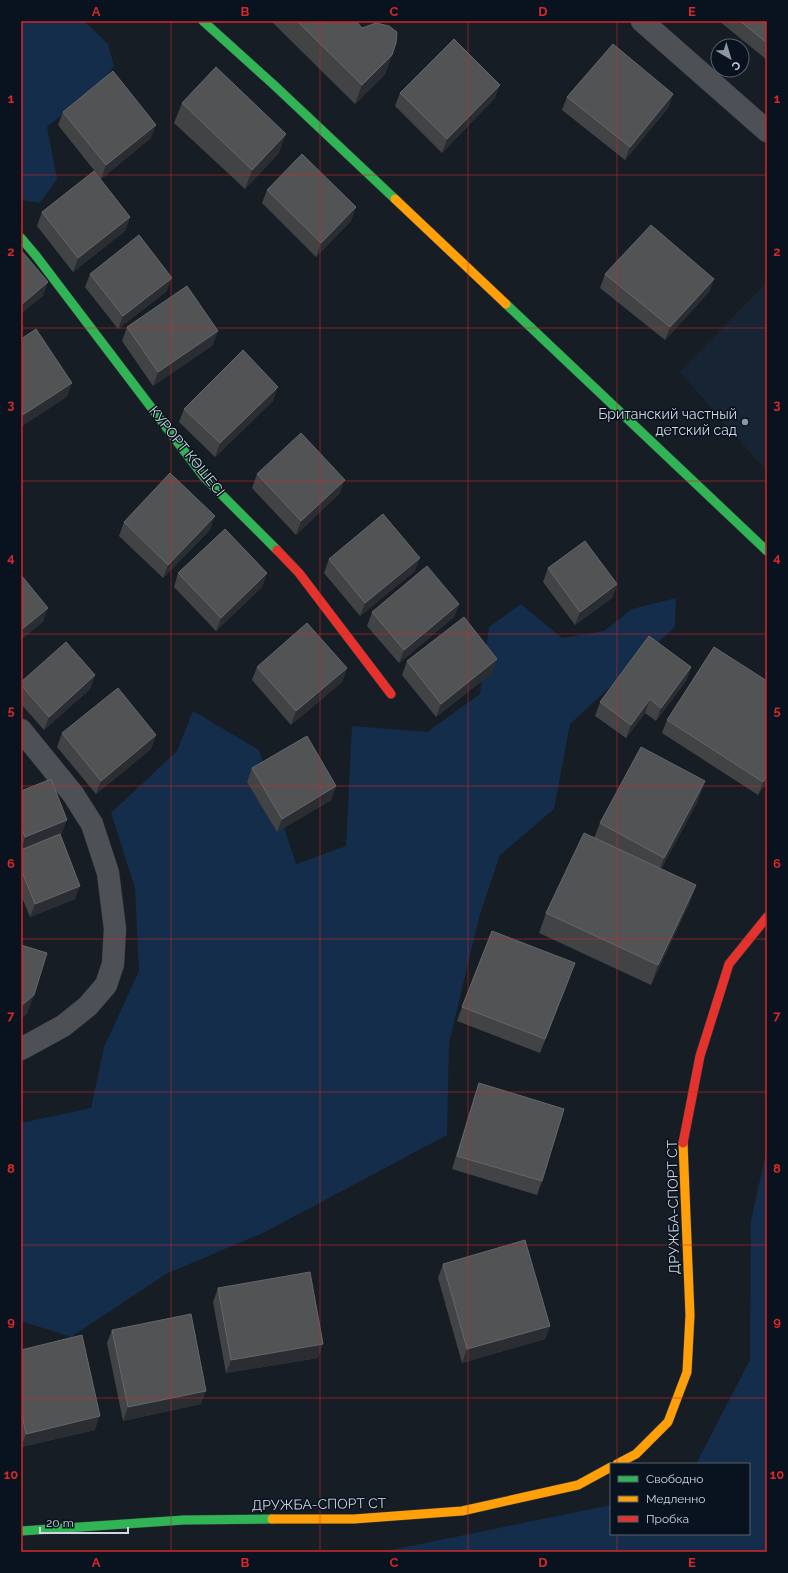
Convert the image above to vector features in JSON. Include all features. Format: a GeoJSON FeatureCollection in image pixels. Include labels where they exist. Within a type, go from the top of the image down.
{"type":"FeatureCollection","features":[{"type":"Feature","properties":{"kind":"street"},"geometry":{"type":"LineString","coordinates":[[203,21],[274,85],[767,551]]}},
{"type":"Feature","properties":{"kind":"street"},"geometry":{"type":"LineString","coordinates":[[642,21],[767,131]]}},
{"type":"Feature","properties":{"kind":"street","name":"КУРОРТ КӨШЕСІ"},"geometry":{"type":"LineString","coordinates":[[21,238],[204,477],[299,573],[391,694]]}},
{"type":"Feature","properties":{"kind":"street"},"geometry":{"type":"LineString","coordinates":[[21,730],[73,794],[92,824],[108,874],[115,929],[113,964],[106,985],[88,1006],[62,1026],[21,1049]]}},
{"type":"Feature","properties":{"kind":"street","name":"ДРУЖБА-СПОРТ СТ"},"geometry":{"type":"LineString","coordinates":[[620,1463],[636,1454],[668,1422],[687,1372],[690,1315],[683,1146],[700,1056],[729,964],[767,917]]}},
{"type":"Feature","properties":{"kind":"street","name":"ДРУЖБА-СПОРТ СТ"},"geometry":{"type":"LineString","coordinates":[[21,1531],[184,1520],[354,1519],[462,1511],[578,1484],[610,1468]]}},
{"type":"Feature","properties":{"kind":"shaded area"},"geometry":{"type":"Polygon","coordinates":[[[21,21],[84,21],[108,44],[114,66],[100,84],[47,127],[57,179],[40,203],[21,200],[21,21]]]}},
{"type":"Feature","properties":{"kind":"shaded area","name":"Британский частный детский сад"},"geometry":{"type":"Polygon","coordinates":[[[767,282],[767,472],[680,372],[767,282]]]}},
{"type":"Feature","properties":{"kind":"shaded area"},"geometry":{"type":"Polygon","coordinates":[[[676,598],[675,627],[570,724],[554,809],[500,855],[480,914],[449,1043],[447,1135],[265,1232],[166,1274],[71,1337],[21,1321],[21,1123],[91,1108],[104,1047],[139,971],[135,888],[111,813],[177,751],[193,711],[259,750],[296,864],[346,846],[352,726],[427,732],[480,694],[489,627],[521,604],[562,638],[604,631],[632,609],[676,598]]]}},
{"type":"Feature","properties":{"kind":"shaded area"},"geometry":{"type":"Polygon","coordinates":[[[767,1149],[767,1552],[381,1552],[610,1505],[610,1535],[750,1535],[750,1463],[697,1463],[750,1360],[751,1220],[767,1149]]]}},
{"type":"Feature","properties":{"kind":"building"},"geometry":{"type":"Polygon","coordinates":[[[297,21],[356,21],[362,28],[376,23],[389,26],[397,32],[396,43],[392,55],[362,85],[297,21]]]}},
{"type":"Feature","properties":{"kind":"building"},"geometry":{"type":"Polygon","coordinates":[[[740,21],[767,21],[767,43],[740,21]]]}},
{"type":"Feature","properties":{"kind":"building"},"geometry":{"type":"Polygon","coordinates":[[[454,39],[500,85],[447,139],[400,93],[454,39]]]}},
{"type":"Feature","properties":{"kind":"building"},"geometry":{"type":"Polygon","coordinates":[[[613,44],[673,94],[630,147],[567,97],[613,44]]]}},
{"type":"Feature","properties":{"kind":"building"},"geometry":{"type":"Polygon","coordinates":[[[216,67],[286,134],[252,170],[182,103],[216,67]]]}},
{"type":"Feature","properties":{"kind":"building"},"geometry":{"type":"Polygon","coordinates":[[[113,71],[156,125],[106,165],[63,112],[113,71]]]}},
{"type":"Feature","properties":{"kind":"building"},"geometry":{"type":"Polygon","coordinates":[[[302,154],[356,207],[321,243],[267,190],[302,154]]]}},
{"type":"Feature","properties":{"kind":"building"},"geometry":{"type":"Polygon","coordinates":[[[94,171],[130,217],[78,258],[42,212],[94,171]]]}},
{"type":"Feature","properties":{"kind":"building"},"geometry":{"type":"Polygon","coordinates":[[[651,225],[714,279],[670,327],[605,274],[651,225]]]}},
{"type":"Feature","properties":{"kind":"building"},"geometry":{"type":"Polygon","coordinates":[[[139,235],[172,278],[123,316],[90,274],[139,235]]]}},
{"type":"Feature","properties":{"kind":"building"},"geometry":{"type":"Polygon","coordinates":[[[21,250],[48,282],[21,305],[21,250]]]}},
{"type":"Feature","properties":{"kind":"building"},"geometry":{"type":"Polygon","coordinates":[[[187,286],[218,331],[158,372],[127,327],[187,286]]]}},
{"type":"Feature","properties":{"kind":"building"},"geometry":{"type":"Polygon","coordinates":[[[36,329],[72,383],[21,416],[21,339],[36,329]]]}},
{"type":"Feature","properties":{"kind":"building"},"geometry":{"type":"Polygon","coordinates":[[[243,350],[278,387],[220,443],[184,409],[243,350]]]}},
{"type":"Feature","properties":{"kind":"building"},"geometry":{"type":"Polygon","coordinates":[[[301,433],[345,480],[301,521],[257,474],[301,433]]]}},
{"type":"Feature","properties":{"kind":"building"},"geometry":{"type":"Polygon","coordinates":[[[170,473],[215,516],[168,565],[124,522],[170,473]]]}},
{"type":"Feature","properties":{"kind":"building"},"geometry":{"type":"Polygon","coordinates":[[[383,514],[420,558],[365,603],[329,559],[383,514]]]}},
{"type":"Feature","properties":{"kind":"building"},"geometry":{"type":"Polygon","coordinates":[[[225,529],[267,573],[221,618],[178,573],[225,529]]]}},
{"type":"Feature","properties":{"kind":"building"},"geometry":{"type":"Polygon","coordinates":[[[585,541],[617,584],[580,612],[548,568],[585,541]]]}},
{"type":"Feature","properties":{"kind":"building"},"geometry":{"type":"Polygon","coordinates":[[[427,566],[459,604],[404,650],[372,612],[427,566]]]}},
{"type":"Feature","properties":{"kind":"building"},"geometry":{"type":"Polygon","coordinates":[[[21,575],[48,608],[21,630],[21,575]]]}},
{"type":"Feature","properties":{"kind":"building"},"geometry":{"type":"Polygon","coordinates":[[[464,617],[497,659],[441,704],[407,661],[464,617]]]}},
{"type":"Feature","properties":{"kind":"building"},"geometry":{"type":"Polygon","coordinates":[[[307,623],[347,668],[296,711],[257,667],[307,623]]]}},
{"type":"Feature","properties":{"kind":"building"},"geometry":{"type":"Polygon","coordinates":[[[649,636],[691,667],[661,708],[650,699],[631,725],[600,702],[649,636]]]}},
{"type":"Feature","properties":{"kind":"building"},"geometry":{"type":"Polygon","coordinates":[[[66,642],[95,675],[49,717],[21,685],[21,682],[66,642]]]}},
{"type":"Feature","properties":{"kind":"building"},"geometry":{"type":"Polygon","coordinates":[[[714,647],[767,681],[767,776],[763,782],[667,720],[714,647]]]}},
{"type":"Feature","properties":{"kind":"building"},"geometry":{"type":"Polygon","coordinates":[[[118,688],[156,735],[101,781],[62,733],[118,688]]]}},
{"type":"Feature","properties":{"kind":"building"},"geometry":{"type":"Polygon","coordinates":[[[307,736],[336,786],[282,819],[252,768],[307,736]]]}},
{"type":"Feature","properties":{"kind":"building"},"geometry":{"type":"Polygon","coordinates":[[[641,747],[705,781],[664,858],[600,823],[641,747]]]}},
{"type":"Feature","properties":{"kind":"building"},"geometry":{"type":"Polygon","coordinates":[[[51,779],[67,820],[25,837],[21,826],[21,791],[51,779]]]}},
{"type":"Feature","properties":{"kind":"building"},"geometry":{"type":"Polygon","coordinates":[[[584,833],[696,885],[658,965],[546,913],[584,833]]]}},
{"type":"Feature","properties":{"kind":"building"},"geometry":{"type":"Polygon","coordinates":[[[60,834],[80,886],[35,904],[21,869],[21,850],[60,834]]]}},
{"type":"Feature","properties":{"kind":"building"},"geometry":{"type":"Polygon","coordinates":[[[492,931],[575,963],[545,1039],[462,1007],[492,931]]]}},
{"type":"Feature","properties":{"kind":"building"},"geometry":{"type":"Polygon","coordinates":[[[21,945],[47,953],[34,995],[21,1006],[21,945]]]}},
{"type":"Feature","properties":{"kind":"building"},"geometry":{"type":"Polygon","coordinates":[[[479,1083],[564,1109],[542,1181],[457,1156],[479,1083]]]}},
{"type":"Feature","properties":{"kind":"building"},"geometry":{"type":"Polygon","coordinates":[[[525,1240],[550,1326],[467,1349],[443,1264],[525,1240]]]}},
{"type":"Feature","properties":{"kind":"building"},"geometry":{"type":"Polygon","coordinates":[[[310,1272],[323,1344],[231,1360],[218,1288],[310,1272]]]}},
{"type":"Feature","properties":{"kind":"building"},"geometry":{"type":"Polygon","coordinates":[[[191,1314],[206,1391],[128,1407],[112,1330],[191,1314]]]}},
{"type":"Feature","properties":{"kind":"building"},"geometry":{"type":"Polygon","coordinates":[[[82,1335],[100,1416],[26,1434],[21,1410],[21,1350],[82,1335]]]}},
{"type":"Feature","properties":{"kind":"traffic: fast"},"geometry":{"type":"LineString","coordinates":[[203,21],[274,85],[395,199]]}},
{"type":"Feature","properties":{"kind":"traffic: fast"},"geometry":{"type":"LineString","coordinates":[[21,238],[204,477],[277,550]]}},
{"type":"Feature","properties":{"kind":"traffic: fast"},"geometry":{"type":"LineString","coordinates":[[506,304],[767,551]]}},
{"type":"Feature","properties":{"kind":"traffic: fast"},"geometry":{"type":"LineString","coordinates":[[21,1531],[184,1520],[272,1519]]}},
{"type":"Feature","properties":{"kind":"traffic: slow"},"geometry":{"type":"LineString","coordinates":[[395,199],[506,304]]}},
{"type":"Feature","properties":{"kind":"traffic: slow"},"geometry":{"type":"LineString","coordinates":[[619,1463],[636,1454],[668,1422],[687,1372],[690,1315],[683,1143]]}},
{"type":"Feature","properties":{"kind":"traffic: slow"},"geometry":{"type":"LineString","coordinates":[[272,1519],[354,1519],[462,1511],[578,1485],[610,1468]]}},
{"type":"Feature","properties":{"kind":"traffic: jam"},"geometry":{"type":"LineString","coordinates":[[277,550],[299,573],[391,694]]}},
{"type":"Feature","properties":{"kind":"traffic: jam"},"geometry":{"type":"LineString","coordinates":[[683,1143],[700,1056],[729,964],[767,917]]}},
{"type":"Feature","properties":{"kind":"place","name":"Британский частный детский сад"},"geometry":{"type":"Point","coordinates":[745,422]}}]}
